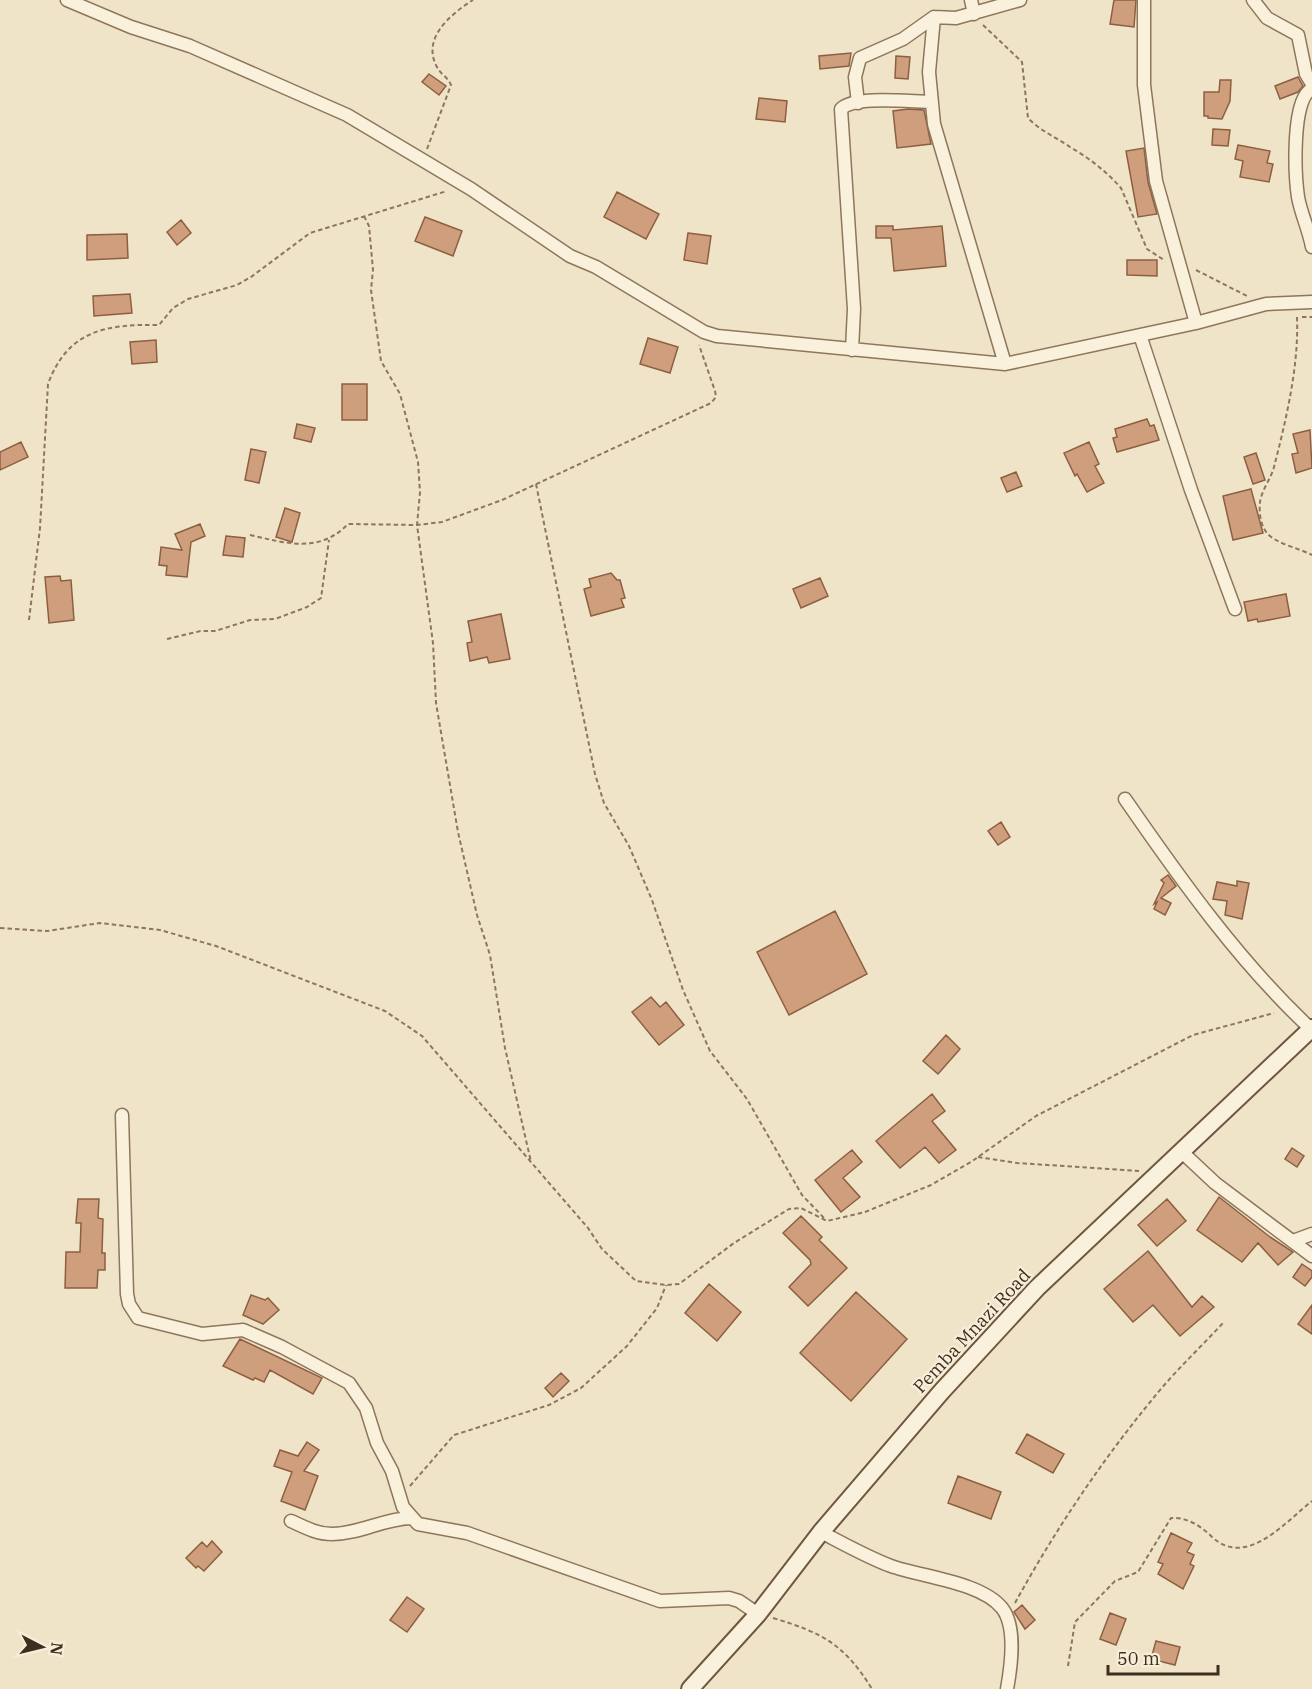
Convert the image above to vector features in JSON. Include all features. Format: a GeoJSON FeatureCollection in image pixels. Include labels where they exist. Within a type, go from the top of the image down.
{"type":"FeatureCollection","features":[{"type":"Feature","properties":{"kind":"main road","name":"Pemba Mnazi Road"},"geometry":{"type":"LineString","coordinates":[[690,1689],[758,1614],[821,1532],[942,1390],[1037,1288],[1183,1153],[1312,1029]]}},
{"type":"Feature","properties":{"kind":"street"},"geometry":{"type":"LineString","coordinates":[[67,0],[131,27],[190,46],[346,115],[470,188],[570,256],[596,267],[689,324],[717,336],[1005,364],[1196,323],[1266,304],[1312,302]]}},
{"type":"Feature","properties":{"kind":"street"},"geometry":{"type":"LineString","coordinates":[[971,0],[971,15]]}},
{"type":"Feature","properties":{"kind":"street"},"geometry":{"type":"LineString","coordinates":[[858,103],[855,76],[860,58],[903,39],[934,17],[956,18],[1020,0]]}},
{"type":"Feature","properties":{"kind":"street"},"geometry":{"type":"LineString","coordinates":[[1144,0],[1144,85],[1156,181],[1196,323]]}},
{"type":"Feature","properties":{"kind":"street"},"geometry":{"type":"LineString","coordinates":[[1253,0],[1267,18],[1298,34],[1306,74],[1312,87],[1304,94],[1299,111],[1296,175],[1298,199],[1312,247]]}},
{"type":"Feature","properties":{"kind":"street"},"geometry":{"type":"LineString","coordinates":[[934,17],[929,72],[941,156],[1005,364]]}},
{"type":"Feature","properties":{"kind":"street"},"geometry":{"type":"LineString","coordinates":[[852,350],[854,309],[841,109],[845,105],[858,103],[932,102]]}},
{"type":"Feature","properties":{"kind":"street"},"geometry":{"type":"LineString","coordinates":[[1140,335],[1191,490],[1235,609]]}},
{"type":"Feature","properties":{"kind":"street"},"geometry":{"type":"LineString","coordinates":[[1125,799],[1238,952],[1287,1007],[1312,1029]]}},
{"type":"Feature","properties":{"kind":"street"},"geometry":{"type":"LineString","coordinates":[[122,1115],[126,1283],[129,1304],[133,1313],[144,1321],[184,1331],[211,1334],[243,1330],[342,1378],[356,1390],[366,1408],[377,1443],[392,1472],[400,1498],[410,1518],[418,1524],[467,1533],[660,1601],[729,1598],[740,1601],[758,1614]]}},
{"type":"Feature","properties":{"kind":"street"},"geometry":{"type":"LineString","coordinates":[[1183,1153],[1215,1183],[1312,1256]]}},
{"type":"Feature","properties":{"kind":"street"},"geometry":{"type":"LineString","coordinates":[[1293,1241],[1312,1234]]}},
{"type":"Feature","properties":{"kind":"street"},"geometry":{"type":"LineString","coordinates":[[291,1521],[316,1532],[331,1534],[348,1533],[381,1522],[410,1518]]}},
{"type":"Feature","properties":{"kind":"street"},"geometry":{"type":"LineString","coordinates":[[821,1532],[891,1566],[977,1591],[992,1599],[1003,1609],[1008,1619],[1010,1670],[1008,1689]]}},
{"type":"Feature","properties":{"kind":"path"},"geometry":{"type":"LineString","coordinates":[[423,160],[451,85],[434,61],[435,33],[451,16],[473,0]]}},
{"type":"Feature","properties":{"kind":"path"},"geometry":{"type":"LineString","coordinates":[[971,15],[1022,62],[1028,118],[1054,139],[1068,145],[1094,163],[1121,188],[1147,249],[1157,258],[1205,274],[1266,304]]}},
{"type":"Feature","properties":{"kind":"path"},"geometry":{"type":"LineString","coordinates":[[29,620],[40,528],[48,384],[54,369],[69,347],[82,337],[95,332],[131,325],[159,325],[173,308],[188,299],[237,285],[251,278],[302,238],[364,216],[447,191],[470,188]]}},
{"type":"Feature","properties":{"kind":"path"},"geometry":{"type":"LineString","coordinates":[[364,216],[369,226],[373,270],[371,290],[381,361],[400,394],[418,462],[420,492],[417,525],[433,643],[436,703],[458,832],[477,915],[490,955],[505,1048],[532,1165]]}},
{"type":"Feature","properties":{"kind":"path"},"geometry":{"type":"LineString","coordinates":[[1296,317],[1296,356],[1287,415],[1273,471],[1261,498],[1260,513],[1264,529],[1271,537],[1312,555]]}},
{"type":"Feature","properties":{"kind":"path"},"geometry":{"type":"LineString","coordinates":[[250,535],[290,544],[329,540],[348,524],[355,522],[364,525],[417,525],[442,522],[536,484],[711,403],[716,397],[715,391],[689,324]]}},
{"type":"Feature","properties":{"kind":"path"},"geometry":{"type":"LineString","coordinates":[[536,484],[595,774],[604,802],[629,846],[652,900],[683,990],[710,1051],[747,1099],[802,1195],[827,1221]]}},
{"type":"Feature","properties":{"kind":"path"},"geometry":{"type":"LineString","coordinates":[[167,639],[201,631],[215,631],[250,620],[275,619],[308,607],[321,598],[329,540]]}},
{"type":"Feature","properties":{"kind":"path"},"geometry":{"type":"LineString","coordinates":[[0,928],[47,932],[100,923],[160,930],[216,946],[385,1011],[422,1036],[588,1228],[602,1249],[625,1272],[643,1284],[666,1286],[679,1284],[734,1243],[789,1209],[801,1208],[827,1221],[865,1212],[921,1190],[978,1156],[1036,1116],[1184,1039],[1287,1007]]}},
{"type":"Feature","properties":{"kind":"path"},"geometry":{"type":"LineString","coordinates":[[978,1156],[1017,1163],[1159,1173]]}},
{"type":"Feature","properties":{"kind":"path"},"geometry":{"type":"LineString","coordinates":[[400,1498],[454,1435],[549,1405],[581,1388],[627,1346],[657,1308],[666,1286]]}},
{"type":"Feature","properties":{"kind":"path"},"geometry":{"type":"LineString","coordinates":[[1008,1619],[1039,1562],[1091,1481],[1152,1399],[1223,1323]]}},
{"type":"Feature","properties":{"kind":"path"},"geometry":{"type":"LineString","coordinates":[[1068,1666],[1075,1622],[1115,1581],[1138,1572],[1171,1518],[1186,1519],[1206,1531],[1220,1544],[1239,1547],[1259,1543],[1272,1537],[1312,1502]]}},
{"type":"Feature","properties":{"kind":"path"},"geometry":{"type":"LineString","coordinates":[[758,1614],[814,1631],[850,1658],[872,1689]]}},
{"type":"Feature","properties":{"kind":"building"},"geometry":{"type":"Polygon","coordinates":[[[1114,0],[1136,0],[1134,27],[1110,24],[1114,0]]]}},
{"type":"Feature","properties":{"kind":"building"},"geometry":{"type":"Polygon","coordinates":[[[851,53],[849,66],[820,69],[819,56],[851,53]]]}},
{"type":"Feature","properties":{"kind":"building"},"geometry":{"type":"Polygon","coordinates":[[[896,56],[910,57],[908,79],[895,78],[896,56]]]}},
{"type":"Feature","properties":{"kind":"building"},"geometry":{"type":"Polygon","coordinates":[[[429,74],[446,86],[439,95],[422,82],[429,74]]]}},
{"type":"Feature","properties":{"kind":"building"},"geometry":{"type":"Polygon","coordinates":[[[1298,77],[1303,86],[1298,92],[1280,99],[1275,86],[1298,77]]]}},
{"type":"Feature","properties":{"kind":"building"},"geometry":{"type":"Polygon","coordinates":[[[1220,80],[1231,80],[1230,101],[1222,119],[1208,118],[1204,116],[1204,92],[1219,92],[1220,80]]]}},
{"type":"Feature","properties":{"kind":"building"},"geometry":{"type":"Polygon","coordinates":[[[759,98],[787,101],[785,122],[756,119],[759,98]]]}},
{"type":"Feature","properties":{"kind":"building"},"geometry":{"type":"Polygon","coordinates":[[[924,110],[931,144],[897,148],[893,111],[924,110]]]}},
{"type":"Feature","properties":{"kind":"building"},"geometry":{"type":"Polygon","coordinates":[[[1213,129],[1230,130],[1228,146],[1212,145],[1213,129]]]}},
{"type":"Feature","properties":{"kind":"building"},"geometry":{"type":"Polygon","coordinates":[[[1238,145],[1270,151],[1267,163],[1273,164],[1269,182],[1240,177],[1243,161],[1235,159],[1238,145]]]}},
{"type":"Feature","properties":{"kind":"building"},"geometry":{"type":"Polygon","coordinates":[[[1144,148],[1148,182],[1157,214],[1138,217],[1126,151],[1144,148]]]}},
{"type":"Feature","properties":{"kind":"building"},"geometry":{"type":"Polygon","coordinates":[[[617,192],[659,214],[646,239],[604,217],[617,192]]]}},
{"type":"Feature","properties":{"kind":"building"},"geometry":{"type":"Polygon","coordinates":[[[425,217],[462,231],[453,256],[415,241],[425,217]]]}},
{"type":"Feature","properties":{"kind":"building"},"geometry":{"type":"Polygon","coordinates":[[[181,220],[191,233],[177,245],[167,232],[181,220]]]}},
{"type":"Feature","properties":{"kind":"building"},"geometry":{"type":"Polygon","coordinates":[[[876,226],[893,226],[893,230],[942,226],[946,266],[894,271],[891,238],[876,238],[876,226]]]}},
{"type":"Feature","properties":{"kind":"building"},"geometry":{"type":"Polygon","coordinates":[[[688,233],[711,236],[707,264],[684,260],[688,233]]]}},
{"type":"Feature","properties":{"kind":"building"},"geometry":{"type":"Polygon","coordinates":[[[127,234],[128,258],[87,260],[87,235],[127,234]]]}},
{"type":"Feature","properties":{"kind":"building"},"geometry":{"type":"Polygon","coordinates":[[[1127,260],[1157,260],[1157,276],[1127,275],[1127,260]]]}},
{"type":"Feature","properties":{"kind":"building"},"geometry":{"type":"Polygon","coordinates":[[[130,294],[132,313],[94,316],[93,296],[130,294]]]}},
{"type":"Feature","properties":{"kind":"building"},"geometry":{"type":"Polygon","coordinates":[[[648,338],[678,347],[670,373],[640,364],[648,338]]]}},
{"type":"Feature","properties":{"kind":"building"},"geometry":{"type":"Polygon","coordinates":[[[156,340],[157,362],[132,364],[130,342],[156,340]]]}},
{"type":"Feature","properties":{"kind":"building"},"geometry":{"type":"Polygon","coordinates":[[[342,384],[367,384],[367,420],[342,420],[342,384]]]}},
{"type":"Feature","properties":{"kind":"building"},"geometry":{"type":"Polygon","coordinates":[[[1147,419],[1150,426],[1154,425],[1159,440],[1117,452],[1113,438],[1117,437],[1115,429],[1147,419]]]}},
{"type":"Feature","properties":{"kind":"building"},"geometry":{"type":"Polygon","coordinates":[[[297,424],[315,428],[311,442],[294,438],[297,424]]]}},
{"type":"Feature","properties":{"kind":"building"},"geometry":{"type":"Polygon","coordinates":[[[1310,430],[1312,468],[1296,473],[1292,454],[1298,453],[1293,434],[1310,430]]]}},
{"type":"Feature","properties":{"kind":"building"},"geometry":{"type":"Polygon","coordinates":[[[21,442],[28,457],[0,470],[0,452],[21,442]]]}},
{"type":"Feature","properties":{"kind":"building"},"geometry":{"type":"Polygon","coordinates":[[[1089,442],[1099,464],[1095,466],[1104,483],[1087,492],[1077,474],[1075,476],[1064,453],[1089,442]]]}},
{"type":"Feature","properties":{"kind":"building"},"geometry":{"type":"Polygon","coordinates":[[[251,449],[266,452],[259,483],[245,480],[251,449]]]}},
{"type":"Feature","properties":{"kind":"building"},"geometry":{"type":"Polygon","coordinates":[[[1256,453],[1265,480],[1253,484],[1244,457],[1256,453]]]}},
{"type":"Feature","properties":{"kind":"building"},"geometry":{"type":"Polygon","coordinates":[[[1016,472],[1022,486],[1007,492],[1001,478],[1016,472]]]}},
{"type":"Feature","properties":{"kind":"building"},"geometry":{"type":"Polygon","coordinates":[[[1251,489],[1263,533],[1233,540],[1223,496],[1251,489]]]}},
{"type":"Feature","properties":{"kind":"building"},"geometry":{"type":"Polygon","coordinates":[[[285,508],[300,513],[292,542],[276,537],[285,508]]]}},
{"type":"Feature","properties":{"kind":"building"},"geometry":{"type":"Polygon","coordinates":[[[200,524],[205,536],[191,542],[187,577],[166,575],[167,566],[159,565],[161,547],[182,550],[175,534],[200,524]]]}},
{"type":"Feature","properties":{"kind":"building"},"geometry":{"type":"Polygon","coordinates":[[[226,536],[245,538],[243,557],[223,555],[226,536]]]}},
{"type":"Feature","properties":{"kind":"building"},"geometry":{"type":"Polygon","coordinates":[[[611,573],[617,580],[620,580],[625,598],[621,599],[624,607],[591,616],[584,589],[591,587],[589,579],[611,573]]]}},
{"type":"Feature","properties":{"kind":"building"},"geometry":{"type":"Polygon","coordinates":[[[60,576],[61,581],[71,580],[74,620],[49,623],[45,577],[60,576]]]}},
{"type":"Feature","properties":{"kind":"building"},"geometry":{"type":"Polygon","coordinates":[[[820,578],[828,596],[801,608],[793,589],[820,578]]]}},
{"type":"Feature","properties":{"kind":"building"},"geometry":{"type":"Polygon","coordinates":[[[1286,594],[1290,616],[1258,622],[1257,619],[1248,621],[1244,602],[1286,594]]]}},
{"type":"Feature","properties":{"kind":"building"},"geometry":{"type":"Polygon","coordinates":[[[501,614],[510,659],[489,663],[487,657],[470,661],[467,643],[472,642],[468,621],[501,614]]]}},
{"type":"Feature","properties":{"kind":"building"},"geometry":{"type":"Polygon","coordinates":[[[1001,822],[1010,837],[998,845],[988,831],[1001,822]]]}},
{"type":"Feature","properties":{"kind":"building"},"geometry":{"type":"Polygon","coordinates":[[[1168,875],[1176,886],[1161,898],[1171,903],[1165,915],[1154,909],[1157,902],[1154,904],[1164,883],[1161,880],[1168,875]]]}},
{"type":"Feature","properties":{"kind":"building"},"geometry":{"type":"Polygon","coordinates":[[[1237,881],[1249,883],[1242,919],[1225,915],[1227,901],[1213,899],[1217,882],[1237,886],[1237,881]]]}},
{"type":"Feature","properties":{"kind":"building"},"geometry":{"type":"Polygon","coordinates":[[[835,911],[867,974],[789,1015],[757,952],[835,911]]]}},
{"type":"Feature","properties":{"kind":"building"},"geometry":{"type":"Polygon","coordinates":[[[651,997],[660,1007],[666,1002],[684,1025],[659,1045],[632,1012],[651,997]]]}},
{"type":"Feature","properties":{"kind":"building"},"geometry":{"type":"Polygon","coordinates":[[[946,1035],[960,1049],[938,1074],[923,1061],[946,1035]]]}},
{"type":"Feature","properties":{"kind":"building"},"geometry":{"type":"Polygon","coordinates":[[[932,1094],[945,1111],[932,1121],[956,1150],[939,1163],[925,1147],[900,1168],[876,1141],[932,1094]]]}},
{"type":"Feature","properties":{"kind":"building"},"geometry":{"type":"Polygon","coordinates":[[[1292,1148],[1304,1156],[1297,1167],[1285,1159],[1292,1148]]]}},
{"type":"Feature","properties":{"kind":"building"},"geometry":{"type":"Polygon","coordinates":[[[852,1150],[862,1162],[843,1178],[860,1197],[841,1212],[815,1180],[852,1150]]]}},
{"type":"Feature","properties":{"kind":"building"},"geometry":{"type":"Polygon","coordinates":[[[1219,1197],[1293,1252],[1278,1265],[1258,1243],[1242,1262],[1197,1230],[1219,1197]]]}},
{"type":"Feature","properties":{"kind":"building"},"geometry":{"type":"Polygon","coordinates":[[[78,1199],[99,1199],[98,1218],[103,1219],[102,1253],[105,1253],[105,1270],[98,1270],[97,1288],[65,1288],[66,1252],[80,1252],[81,1223],[76,1223],[78,1199]]]}},
{"type":"Feature","properties":{"kind":"building"},"geometry":{"type":"Polygon","coordinates":[[[1167,1199],[1186,1221],[1157,1246],[1138,1225],[1167,1199]]]}},
{"type":"Feature","properties":{"kind":"building"},"geometry":{"type":"Polygon","coordinates":[[[801,1216],[822,1237],[819,1240],[847,1268],[808,1306],[789,1287],[811,1264],[810,1260],[783,1233],[801,1216]]]}},
{"type":"Feature","properties":{"kind":"building"},"geometry":{"type":"Polygon","coordinates":[[[1148,1251],[1192,1307],[1202,1296],[1214,1307],[1180,1336],[1153,1305],[1133,1322],[1104,1289],[1148,1251]]]}},
{"type":"Feature","properties":{"kind":"building"},"geometry":{"type":"Polygon","coordinates":[[[1302,1264],[1312,1271],[1312,1277],[1305,1286],[1293,1277],[1302,1264]]]}},
{"type":"Feature","properties":{"kind":"building"},"geometry":{"type":"Polygon","coordinates":[[[709,1284],[741,1312],[717,1341],[685,1313],[709,1284]]]}},
{"type":"Feature","properties":{"kind":"building"},"geometry":{"type":"Polygon","coordinates":[[[856,1292],[907,1339],[851,1401],[800,1353],[856,1292]]]}},
{"type":"Feature","properties":{"kind":"building"},"geometry":{"type":"Polygon","coordinates":[[[251,1295],[265,1300],[268,1298],[279,1310],[263,1324],[243,1315],[251,1295]]]}},
{"type":"Feature","properties":{"kind":"building"},"geometry":{"type":"Polygon","coordinates":[[[1312,1305],[1312,1334],[1298,1324],[1312,1305]]]}},
{"type":"Feature","properties":{"kind":"building"},"geometry":{"type":"Polygon","coordinates":[[[240,1339],[322,1378],[313,1394],[270,1370],[264,1382],[255,1378],[253,1380],[223,1366],[240,1339]]]}},
{"type":"Feature","properties":{"kind":"building"},"geometry":{"type":"Polygon","coordinates":[[[561,1373],[569,1381],[553,1397],[545,1388],[561,1373]]]}},
{"type":"Feature","properties":{"kind":"building"},"geometry":{"type":"Polygon","coordinates":[[[1027,1434],[1064,1454],[1053,1473],[1016,1453],[1027,1434]]]}},
{"type":"Feature","properties":{"kind":"building"},"geometry":{"type":"Polygon","coordinates":[[[307,1442],[319,1450],[304,1471],[318,1476],[305,1510],[281,1501],[292,1472],[274,1466],[280,1450],[298,1456],[307,1442]]]}},
{"type":"Feature","properties":{"kind":"building"},"geometry":{"type":"Polygon","coordinates":[[[958,1476],[1001,1492],[991,1519],[948,1503],[958,1476]]]}},
{"type":"Feature","properties":{"kind":"building"},"geometry":{"type":"Polygon","coordinates":[[[1171,1533],[1192,1543],[1187,1552],[1194,1555],[1190,1564],[1194,1566],[1183,1589],[1158,1574],[1163,1564],[1158,1562],[1171,1533]]]}},
{"type":"Feature","properties":{"kind":"building"},"geometry":{"type":"Polygon","coordinates":[[[212,1541],[222,1552],[204,1571],[198,1566],[196,1568],[186,1558],[202,1542],[207,1547],[212,1541]]]}},
{"type":"Feature","properties":{"kind":"building"},"geometry":{"type":"Polygon","coordinates":[[[407,1597],[424,1609],[407,1632],[390,1620],[407,1597]]]}},
{"type":"Feature","properties":{"kind":"building"},"geometry":{"type":"Polygon","coordinates":[[[1022,1605],[1035,1620],[1025,1629],[1014,1612],[1022,1605]]]}},
{"type":"Feature","properties":{"kind":"building"},"geometry":{"type":"Polygon","coordinates":[[[1110,1613],[1126,1619],[1116,1645],[1100,1639],[1110,1613]]]}},
{"type":"Feature","properties":{"kind":"building"},"geometry":{"type":"Polygon","coordinates":[[[1156,1641],[1180,1647],[1175,1665],[1151,1659],[1156,1641]]]}}]}
